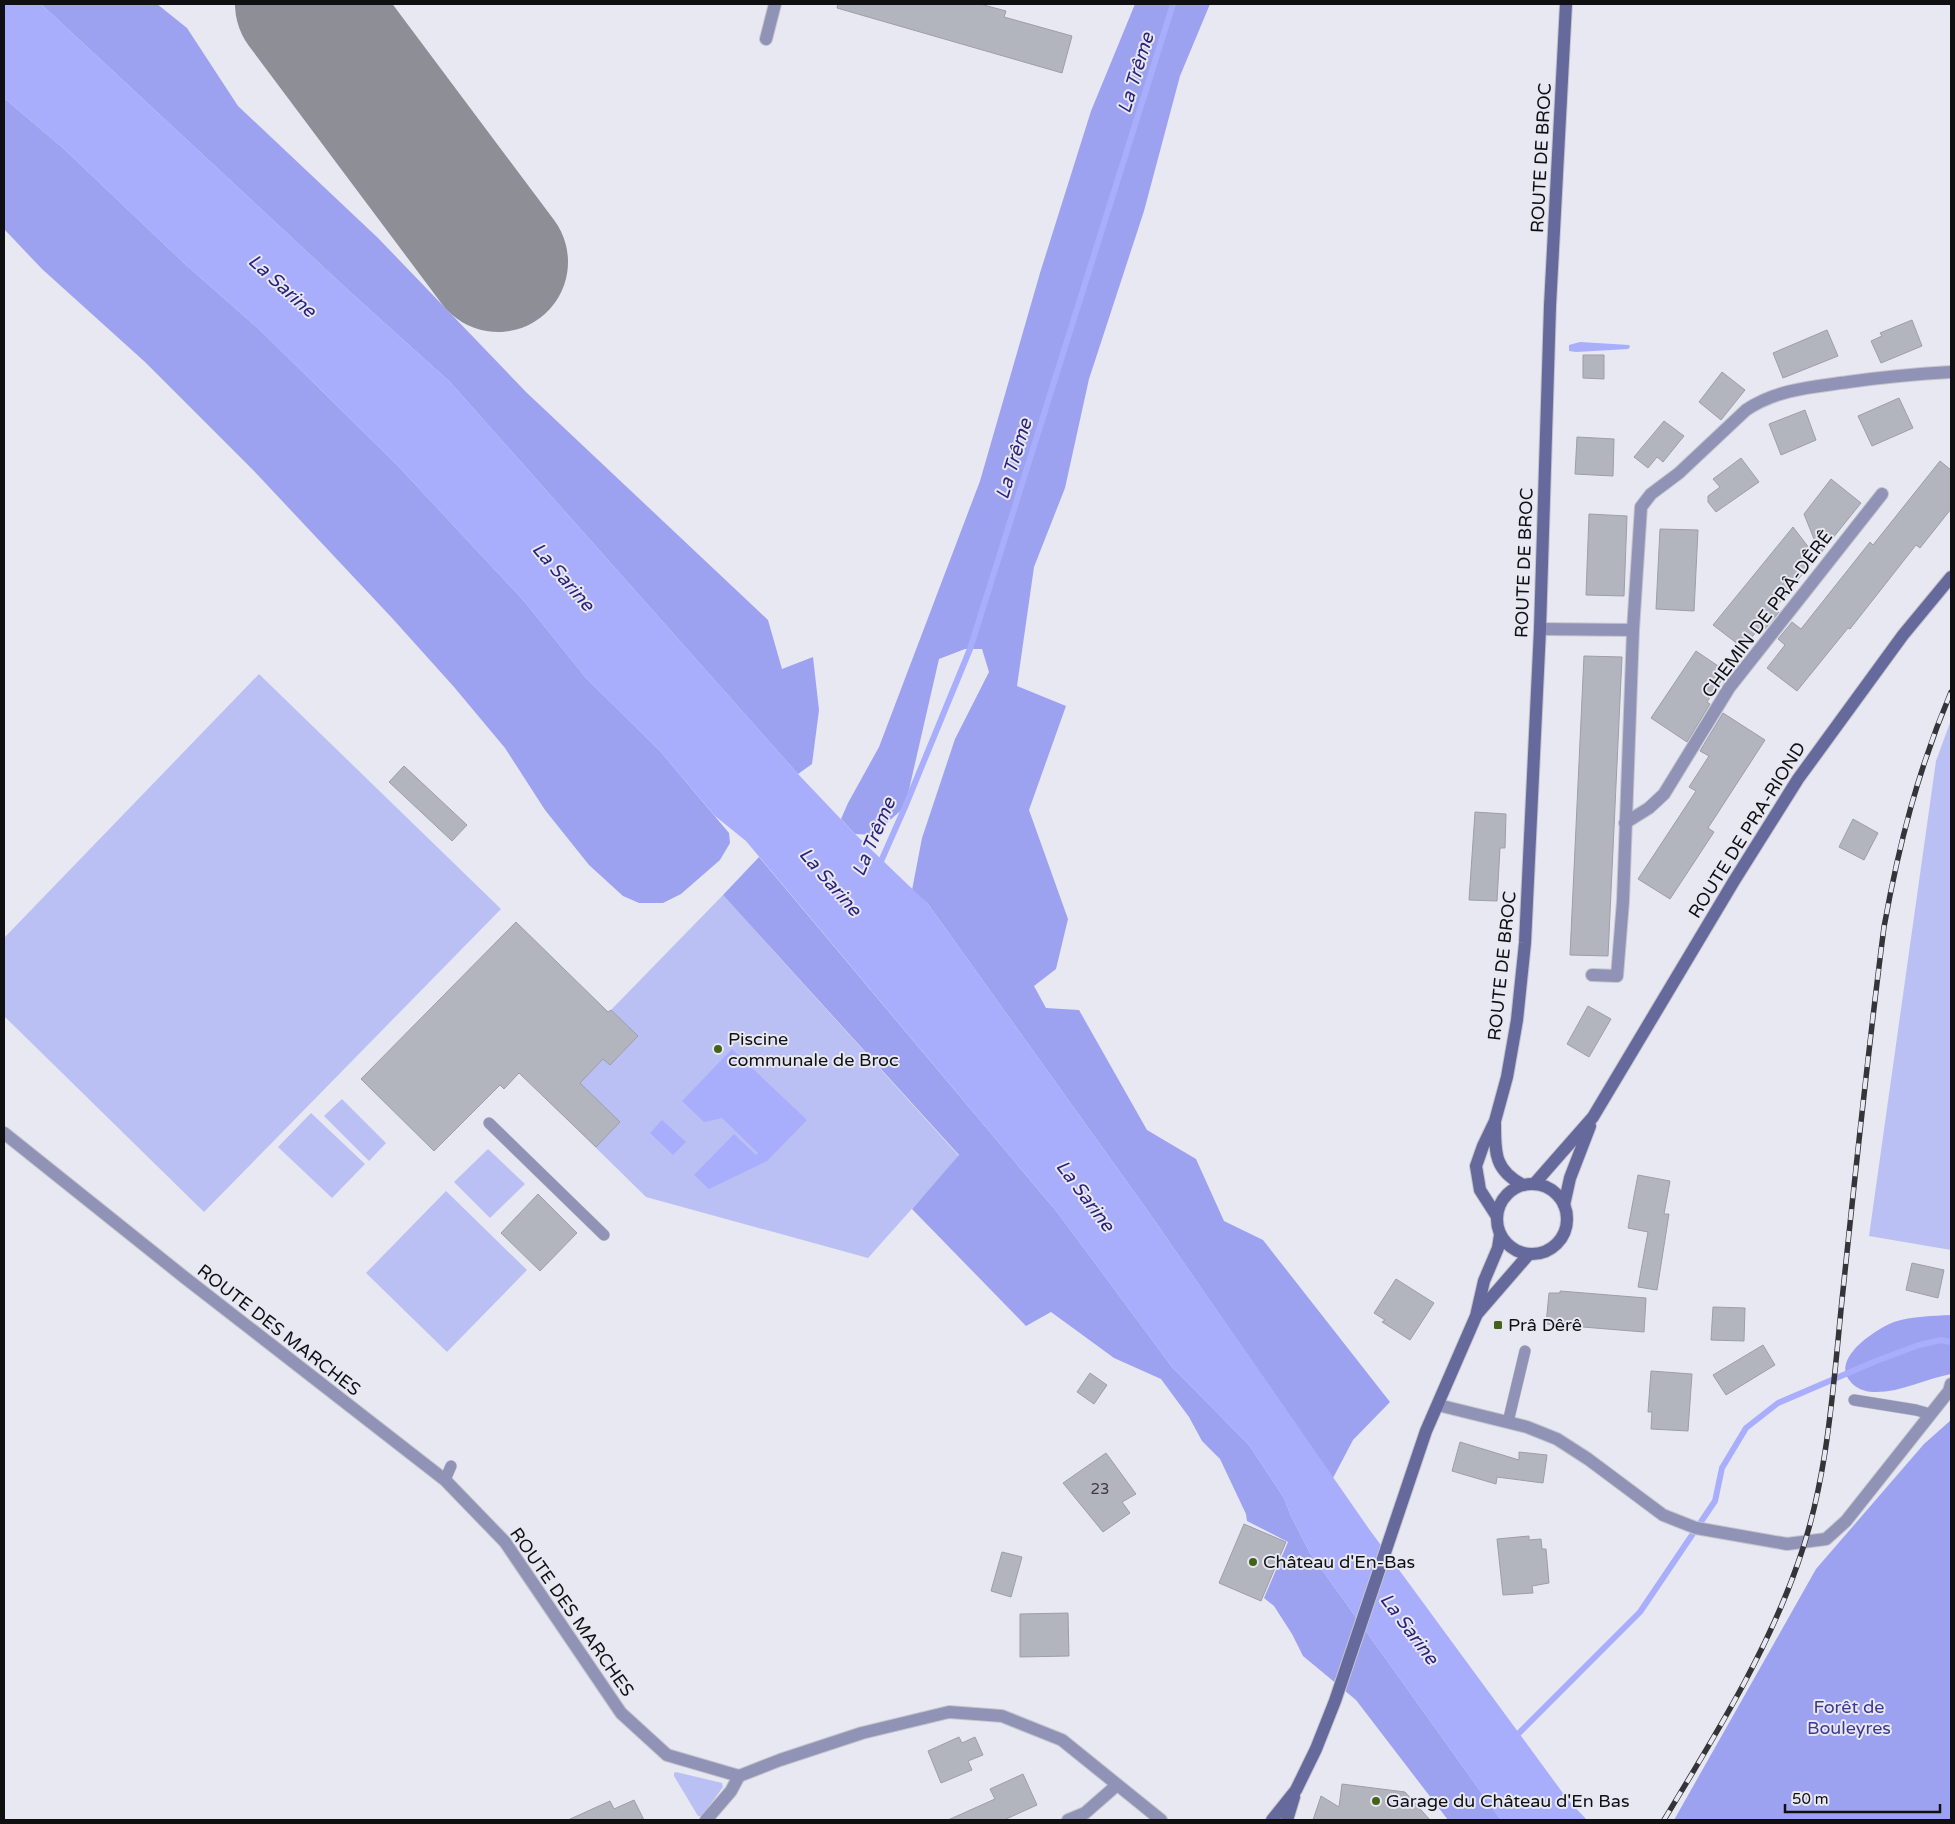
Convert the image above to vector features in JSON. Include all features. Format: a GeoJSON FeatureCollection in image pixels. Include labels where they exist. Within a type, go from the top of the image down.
{"type":"FeatureCollection","features":[{"type":"Feature","properties":{"kind":"main road","name":"ROUTE DE BROC"},"geometry":{"type":"LineString","coordinates":[[1496,1215],[1480,1190],[1476,1166],[1482,1146],[1495,1121],[1507,1077],[1517,1020],[1523,962],[1540,629],[1550,306],[1566,4]]}},
{"type":"Feature","properties":{"kind":"main road","name":"ROUTE DE PRA-RIOND"},"geometry":{"type":"LineString","coordinates":[[1529,1254],[1549,1250],[1561,1238],[1567,1222],[1564,1206],[1570,1178],[1593,1117],[1734,881],[1798,779],[1903,634],[1951,576]]}},
{"type":"Feature","properties":{"kind":"main road","name":"ROUTE DE PRA-RIOND"},"geometry":{"type":"LineString","coordinates":[[1496,1215],[1504,1196],[1512,1189],[1529,1184],[1593,1117]]}},
{"type":"Feature","properties":{"kind":"main road","name":"ROUTE DE BROC"},"geometry":{"type":"LineString","coordinates":[[1495,1121],[1495,1146],[1498,1161],[1511,1179],[1529,1184]]}},
{"type":"Feature","properties":{"kind":"main road"},"geometry":{"type":"LineString","coordinates":[[1529,1184],[1545,1186],[1555,1192],[1564,1206]]}},
{"type":"Feature","properties":{"kind":"main road"},"geometry":{"type":"LineString","coordinates":[[1287,1820],[1296,1790],[1316,1749],[1335,1701],[1426,1431],[1476,1316],[1484,1282],[1498,1248],[1500,1235],[1496,1215]]}},
{"type":"Feature","properties":{"kind":"main road"},"geometry":{"type":"LineString","coordinates":[[1476,1316],[1529,1254],[1515,1250],[1506,1244],[1500,1235]]}},
{"type":"Feature","properties":{"kind":"main road"},"geometry":{"type":"LineString","coordinates":[[1272,1820],[1296,1790]]}},
{"type":"Feature","properties":{"kind":"street"},"geometry":{"type":"LineString","coordinates":[[766,39],[775,4]]}},
{"type":"Feature","properties":{"kind":"street"},"geometry":{"type":"LineString","coordinates":[[1592,975],[1618,976],[1623,901],[1633,630],[1641,507],[1651,494],[1685,468],[1746,410],[1765,398],[1787,391],[1908,374],[1951,372]]}},
{"type":"Feature","properties":{"kind":"street","name":"CHEMIN DE PRÂ-DÊRÊ"},"geometry":{"type":"LineString","coordinates":[[1625,823],[1649,808],[1664,794],[1730,688],[1882,494]]}},
{"type":"Feature","properties":{"kind":"street"},"geometry":{"type":"LineString","coordinates":[[1540,629],[1633,630]]}},
{"type":"Feature","properties":{"kind":"street","name":"ROUTE DES MARCHES"},"geometry":{"type":"LineString","coordinates":[[4,1133],[184,1278],[445,1480],[505,1542],[621,1713],[667,1755],[739,1776]]}},
{"type":"Feature","properties":{"kind":"street"},"geometry":{"type":"LineString","coordinates":[[1438,1405],[1545,1433],[1570,1446],[1663,1516],[1696,1528],[1787,1544],[1826,1539],[1846,1521],[1949,1391],[1951,1384]]}},
{"type":"Feature","properties":{"kind":"street"},"geometry":{"type":"LineString","coordinates":[[706,1820],[731,1791],[739,1776],[780,1760],[862,1733],[949,1712],[1002,1716],[1062,1740],[1161,1820]]}},
{"type":"Feature","properties":{"kind":"street"},"geometry":{"type":"LineString","coordinates":[[1068,1820],[1085,1813],[1117,1785]]}},
{"type":"Feature","properties":{"kind":"lane"},"geometry":{"type":"LineString","coordinates":[[489,1123],[604,1234]]}},
{"type":"Feature","properties":{"kind":"lane"},"geometry":{"type":"LineString","coordinates":[[1508,1422],[1525,1351]]}},
{"type":"Feature","properties":{"kind":"lane"},"geometry":{"type":"LineString","coordinates":[[1854,1400],[1930,1414]]}},
{"type":"Feature","properties":{"kind":"lane"},"geometry":{"type":"LineString","coordinates":[[445,1480],[451,1466]]}},
{"type":"Feature","properties":{"kind":"shaded area"},"geometry":{"type":"Polygon","coordinates":[[[259,674],[501,909],[204,1212],[4,1016],[4,938],[259,674]]]}},
{"type":"Feature","properties":{"kind":"shaded area"},"geometry":{"type":"Polygon","coordinates":[[[1951,720],[1951,1250],[1869,1236],[1936,761],[1951,720]]]}},
{"type":"Feature","properties":{"kind":"shaded area","name":"Piscine communale de Broc"},"geometry":{"type":"Polygon","coordinates":[[[723,895],[959,1156],[868,1258],[646,1197],[535,1088],[723,895]]]}},
{"type":"Feature","properties":{"kind":"shaded area"},"geometry":{"type":"Polygon","coordinates":[[[342,1099],[386,1143],[369,1161],[324,1116],[342,1099]]]}},
{"type":"Feature","properties":{"kind":"shaded area"},"geometry":{"type":"Polygon","coordinates":[[[311,1113],[365,1164],[332,1198],[278,1147],[311,1113]]]}},
{"type":"Feature","properties":{"kind":"shaded area"},"geometry":{"type":"Polygon","coordinates":[[[488,1149],[525,1184],[490,1218],[454,1182],[488,1149]]]}},
{"type":"Feature","properties":{"kind":"shaded area"},"geometry":{"type":"Polygon","coordinates":[[[446,1191],[527,1270],[447,1352],[366,1273],[446,1191]]]}},
{"type":"Feature","properties":{"kind":"shaded area"},"geometry":{"type":"Polygon","coordinates":[[[676,1772],[722,1783],[723,1787],[702,1816],[698,1816],[674,1776],[676,1772]]]}},
{"type":"Feature","properties":{"kind":"green space"},"geometry":{"type":"Polygon","coordinates":[[[41,4],[157,4],[187,28],[238,106],[378,238],[526,392],[768,620],[782,669],[813,657],[819,710],[812,764],[798,774],[450,382],[348,290],[41,4]]]}},
{"type":"Feature","properties":{"kind":"green space"},"geometry":{"type":"Polygon","coordinates":[[[1135,4],[1210,4],[1180,76],[1144,211],[1089,379],[1065,488],[1034,567],[1017,686],[1066,706],[1029,810],[1068,919],[1056,969],[1034,986],[1046,1008],[1079,1010],[1147,1130],[1196,1159],[1224,1221],[1263,1240],[1390,1402],[1353,1440],[1333,1478],[1150,1214],[928,904],[912,890],[922,838],[955,739],[989,672],[982,649],[965,649],[939,659],[905,807],[873,835],[855,834],[841,819],[879,747],[980,481],[1040,273],[1091,111],[1135,4]]]}},
{"type":"Feature","properties":{"kind":"green space"},"geometry":{"type":"Polygon","coordinates":[[[4,98],[63,148],[186,265],[260,330],[397,465],[524,601],[586,678],[660,751],[729,833],[730,843],[720,860],[681,894],[663,903],[639,903],[623,896],[589,865],[545,810],[505,748],[454,687],[392,618],[254,471],[145,362],[42,269],[4,229],[4,98]]]}},
{"type":"Feature","properties":{"kind":"green space"},"geometry":{"type":"Polygon","coordinates":[[[759,857],[1057,1212],[1172,1367],[1249,1445],[1284,1498],[1310,1553],[1501,1820],[1448,1820],[1356,1700],[1303,1656],[1292,1634],[1274,1606],[1264,1598],[1288,1542],[1247,1521],[1246,1514],[1220,1459],[1202,1441],[1189,1417],[1161,1379],[1114,1358],[1051,1312],[1026,1326],[912,1209],[959,1155],[723,895],[759,857]]]}},
{"type":"Feature","properties":{"kind":"green space"},"geometry":{"type":"Polygon","coordinates":[[[1951,1315],[1951,1374],[1883,1392],[1864,1390],[1855,1386],[1850,1381],[1846,1372],[1846,1363],[1858,1346],[1877,1331],[1901,1320],[1951,1315]]]}},
{"type":"Feature","properties":{"kind":"green space","name":"Forêt de Bouleyres"},"geometry":{"type":"Polygon","coordinates":[[[1951,1420],[1951,1820],[1674,1820],[1816,1569],[1924,1444],[1951,1420]]]}},
{"type":"Feature","properties":{"kind":"water","name":"La Sarine"},"geometry":{"type":"Polygon","coordinates":[[[4,4],[41,4],[348,290],[450,382],[798,774],[855,834],[928,904],[1150,1214],[1369,1529],[1568,1800],[1587,1820],[1501,1820],[1310,1553],[1284,1498],[1249,1445],[1172,1367],[1057,1212],[746,841],[715,816],[660,751],[586,678],[524,601],[397,465],[260,330],[186,265],[63,148],[4,98],[4,4]]]}},
{"type":"Feature","properties":{"kind":"water"},"geometry":{"type":"Polygon","coordinates":[[[1580,342],[1629,345],[1630,347],[1628,349],[1569,351],[1569,345],[1580,342]]]}},
{"type":"Feature","properties":{"kind":"water"},"geometry":{"type":"Polygon","coordinates":[[[732,1049],[807,1120],[767,1161],[709,1189],[694,1175],[734,1134],[756,1155],[758,1153],[722,1118],[704,1122],[682,1101],[732,1049]]]}},
{"type":"Feature","properties":{"kind":"water"},"geometry":{"type":"Polygon","coordinates":[[[662,1120],[686,1142],[673,1155],[650,1133],[662,1120]]]}},
{"type":"Feature","properties":{"kind":"building"},"geometry":{"type":"Polygon","coordinates":[[[838,4],[980,4],[1006,11],[1004,17],[1072,36],[1062,73],[837,8],[838,4]]]}},
{"type":"Feature","properties":{"kind":"building"},"geometry":{"type":"Polygon","coordinates":[[[1912,320],[1922,346],[1881,363],[1871,341],[1882,336],[1880,333],[1912,320]]]}},
{"type":"Feature","properties":{"kind":"building"},"geometry":{"type":"Polygon","coordinates":[[[1827,330],[1838,356],[1783,378],[1773,353],[1827,330]]]}},
{"type":"Feature","properties":{"kind":"building"},"geometry":{"type":"Polygon","coordinates":[[[1583,355],[1604,355],[1604,379],[1583,378],[1583,355]]]}},
{"type":"Feature","properties":{"kind":"building"},"geometry":{"type":"Polygon","coordinates":[[[1722,372],[1745,390],[1721,420],[1699,402],[1722,372]]]}},
{"type":"Feature","properties":{"kind":"building"},"geometry":{"type":"Polygon","coordinates":[[[1899,398],[1913,428],[1872,446],[1858,416],[1899,398]]]}},
{"type":"Feature","properties":{"kind":"building"},"geometry":{"type":"Polygon","coordinates":[[[1805,410],[1816,440],[1781,455],[1769,424],[1805,410]]]}},
{"type":"Feature","properties":{"kind":"building"},"geometry":{"type":"Polygon","coordinates":[[[1664,421],[1684,436],[1663,462],[1657,457],[1648,468],[1634,457],[1664,421]]]}},
{"type":"Feature","properties":{"kind":"building"},"geometry":{"type":"Polygon","coordinates":[[[1577,437],[1614,439],[1613,476],[1575,474],[1577,437]]]}},
{"type":"Feature","properties":{"kind":"building"},"geometry":{"type":"Polygon","coordinates":[[[1741,458],[1759,482],[1716,512],[1708,502],[1708,496],[1720,487],[1713,479],[1741,458]]]}},
{"type":"Feature","properties":{"kind":"building"},"geometry":{"type":"Polygon","coordinates":[[[1940,461],[1951,470],[1951,509],[1920,548],[1916,545],[1850,629],[1848,628],[1797,691],[1767,668],[1785,645],[1778,639],[1792,622],[1801,629],[1870,542],[1873,545],[1940,461]]]}},
{"type":"Feature","properties":{"kind":"building"},"geometry":{"type":"Polygon","coordinates":[[[1831,479],[1861,503],[1820,554],[1804,514],[1831,479]]]}},
{"type":"Feature","properties":{"kind":"building"},"geometry":{"type":"Polygon","coordinates":[[[1589,514],[1627,516],[1624,596],[1586,595],[1589,514]]]}},
{"type":"Feature","properties":{"kind":"building"},"geometry":{"type":"Polygon","coordinates":[[[1793,527],[1816,557],[1775,608],[1779,612],[1765,629],[1761,626],[1743,648],[1713,625],[1793,527]]]}},
{"type":"Feature","properties":{"kind":"building"},"geometry":{"type":"Polygon","coordinates":[[[1660,529],[1698,530],[1694,611],[1656,609],[1660,529]]]}},
{"type":"Feature","properties":{"kind":"building"},"geometry":{"type":"Polygon","coordinates":[[[1696,651],[1727,672],[1707,702],[1710,704],[1687,742],[1651,718],[1696,651]]]}},
{"type":"Feature","properties":{"kind":"building"},"geometry":{"type":"Polygon","coordinates":[[[1584,656],[1622,657],[1608,956],[1570,955],[1584,656]]]}},
{"type":"Feature","properties":{"kind":"building"},"geometry":{"type":"Polygon","coordinates":[[[1723,713],[1765,740],[1708,828],[1714,832],[1670,899],[1638,879],[1696,791],[1689,787],[1709,756],[1700,751],[1723,713]]]}},
{"type":"Feature","properties":{"kind":"building"},"geometry":{"type":"Polygon","coordinates":[[[404,766],[467,825],[452,841],[389,782],[404,766]]]}},
{"type":"Feature","properties":{"kind":"building"},"geometry":{"type":"Polygon","coordinates":[[[1475,812],[1506,814],[1505,848],[1500,848],[1497,901],[1469,900],[1475,812]]]}},
{"type":"Feature","properties":{"kind":"building"},"geometry":{"type":"Polygon","coordinates":[[[1853,819],[1878,833],[1864,860],[1839,847],[1853,819]]]}},
{"type":"Feature","properties":{"kind":"building"},"geometry":{"type":"Polygon","coordinates":[[[516,922],[608,1012],[611,1010],[638,1036],[610,1065],[603,1059],[580,1083],[620,1122],[596,1147],[519,1073],[504,1089],[500,1085],[434,1151],[361,1079],[516,922]]]}},
{"type":"Feature","properties":{"kind":"building"},"geometry":{"type":"Polygon","coordinates":[[[1588,1006],[1611,1019],[1589,1057],[1567,1044],[1588,1006]]]}},
{"type":"Feature","properties":{"kind":"building"},"geometry":{"type":"Polygon","coordinates":[[[1638,1175],[1670,1181],[1664,1214],[1669,1214],[1657,1290],[1638,1287],[1648,1232],[1628,1228],[1638,1175]]]}},
{"type":"Feature","properties":{"kind":"building"},"geometry":{"type":"Polygon","coordinates":[[[538,1194],[577,1233],[540,1271],[501,1233],[538,1194]]]}},
{"type":"Feature","properties":{"kind":"building"},"geometry":{"type":"Polygon","coordinates":[[[1912,1263],[1944,1270],[1938,1298],[1906,1290],[1912,1263]]]}},
{"type":"Feature","properties":{"kind":"building"},"geometry":{"type":"Polygon","coordinates":[[[1396,1279],[1434,1303],[1410,1340],[1382,1322],[1385,1320],[1374,1313],[1396,1279]]]}},
{"type":"Feature","properties":{"kind":"building"},"geometry":{"type":"Polygon","coordinates":[[[1560,1291],[1646,1298],[1644,1332],[1546,1324],[1549,1293],[1560,1293],[1560,1291]]]}},
{"type":"Feature","properties":{"kind":"building"},"geometry":{"type":"Polygon","coordinates":[[[1713,1307],[1745,1308],[1744,1341],[1711,1340],[1713,1307]]]}},
{"type":"Feature","properties":{"kind":"building"},"geometry":{"type":"Polygon","coordinates":[[[1763,1345],[1775,1365],[1726,1395],[1713,1375],[1763,1345]]]}},
{"type":"Feature","properties":{"kind":"building"},"geometry":{"type":"Polygon","coordinates":[[[1651,1371],[1692,1374],[1688,1431],[1651,1429],[1652,1412],[1648,1412],[1651,1371]]]}},
{"type":"Feature","properties":{"kind":"building"},"geometry":{"type":"Polygon","coordinates":[[[1090,1373],[1107,1385],[1094,1404],[1077,1392],[1090,1373]]]}},
{"type":"Feature","properties":{"kind":"building"},"geometry":{"type":"Polygon","coordinates":[[[1460,1442],[1519,1460],[1519,1452],[1547,1455],[1543,1483],[1497,1477],[1496,1484],[1452,1471],[1460,1442]]]}},
{"type":"Feature","properties":{"kind":"building"},"geometry":{"type":"Polygon","coordinates":[[[1106,1453],[1136,1494],[1122,1502],[1130,1513],[1103,1532],[1063,1483],[1106,1453]]]}},
{"type":"Feature","properties":{"kind":"building","name":"Château d'En-Bas"},"geometry":{"type":"Polygon","coordinates":[[[1244,1524],[1286,1542],[1261,1601],[1219,1583],[1244,1524]]]}},
{"type":"Feature","properties":{"kind":"building"},"geometry":{"type":"Polygon","coordinates":[[[1529,1536],[1529,1540],[1541,1539],[1542,1549],[1546,1549],[1549,1583],[1532,1586],[1533,1593],[1503,1595],[1497,1539],[1529,1536]]]}},
{"type":"Feature","properties":{"kind":"building"},"geometry":{"type":"Polygon","coordinates":[[[1002,1552],[1022,1557],[1011,1597],[991,1591],[1002,1552]]]}},
{"type":"Feature","properties":{"kind":"building"},"geometry":{"type":"Polygon","coordinates":[[[1068,1613],[1069,1656],[1020,1657],[1020,1614],[1068,1613]]]}},
{"type":"Feature","properties":{"kind":"building"},"geometry":{"type":"Polygon","coordinates":[[[959,1737],[962,1743],[975,1737],[983,1755],[968,1761],[972,1770],[941,1783],[928,1751],[959,1737]]]}},
{"type":"Feature","properties":{"kind":"building"},"geometry":{"type":"Polygon","coordinates":[[[1023,1774],[1037,1805],[1004,1820],[948,1820],[995,1799],[990,1789],[1023,1774]]]}},
{"type":"Feature","properties":{"kind":"building","name":"Garage du Château d'En Bas"},"geometry":{"type":"Polygon","coordinates":[[[1342,1784],[1405,1792],[1430,1820],[1313,1820],[1321,1796],[1339,1807],[1342,1784]]]}},
{"type":"Feature","properties":{"kind":"building"},"geometry":{"type":"Polygon","coordinates":[[[634,1800],[644,1820],[568,1820],[610,1801],[614,1809],[634,1800]]]}},
{"type":"Feature","properties":{"kind":"waterway","name":"La Trême"},"geometry":{"type":"LineString","coordinates":[[878,868],[970,649],[1173,4]]}},
{"type":"Feature","properties":{"kind":"waterway"},"geometry":{"type":"LineString","coordinates":[[1514,1738],[1640,1612],[1715,1501],[1722,1468],[1746,1428],[1778,1403],[1876,1361],[1919,1345],[1941,1340],[1951,1342]]}},
{"type":"Feature","properties":{"kind":"runway"},"geometry":{"type":"LineString","coordinates":[[305,4],[498,262]]}},
{"type":"Feature","properties":{"kind":"railway"},"geometry":{"type":"LineString","coordinates":[[1664,1820],[1755,1663],[1785,1597],[1808,1531],[1823,1466],[1828,1433],[1884,927],[1896,866],[1919,779],[1951,692]]}},
{"type":"Feature","properties":{"kind":"place","name":"Piscine communale de Broc"},"geometry":{"type":"Point","coordinates":[718,1049]}},
{"type":"Feature","properties":{"kind":"place","name":"Prâ Dêrê"},"geometry":{"type":"Point","coordinates":[1498,1325]}},
{"type":"Feature","properties":{"kind":"place","name":"Château d'En-Bas"},"geometry":{"type":"Point","coordinates":[1253,1562]}},
{"type":"Feature","properties":{"kind":"place","name":"Garage du Château d'En Bas"},"geometry":{"type":"Point","coordinates":[1376,1801]}}]}
